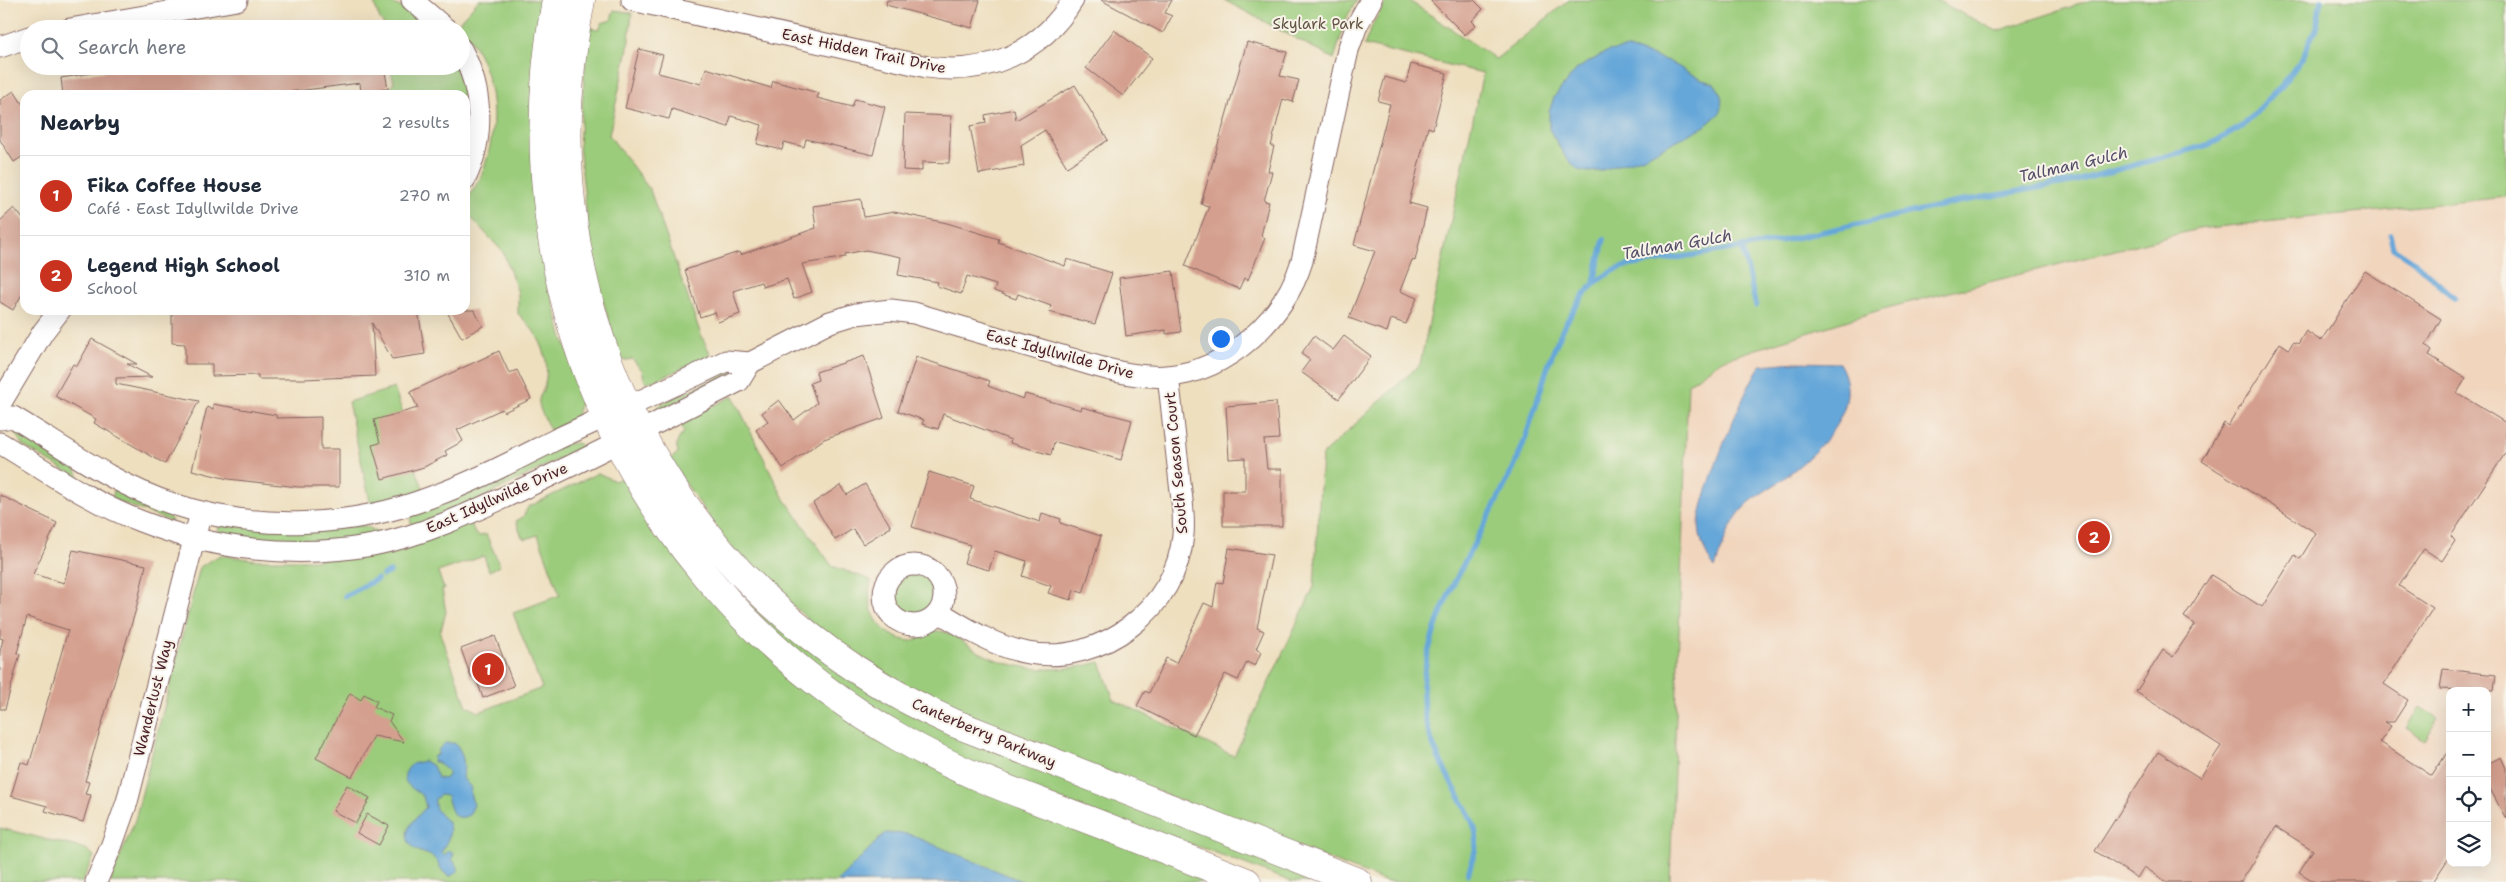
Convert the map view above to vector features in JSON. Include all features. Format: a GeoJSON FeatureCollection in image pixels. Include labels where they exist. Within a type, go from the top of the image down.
{"type":"FeatureCollection","features":[{"type":"Feature","properties":{"kind":"street"},"geometry":{"type":"LineString","coordinates":[[122,20],[237,0]]}},
{"type":"Feature","properties":{"kind":"street"},"geometry":{"type":"LineString","coordinates":[[412,0],[435,20]]}},
{"type":"Feature","properties":{"kind":"street","name":"Canterberry Parkway"},"geometry":{"type":"LineString","coordinates":[[556,0],[548,46],[543,118],[543,157],[549,224],[560,282],[574,336],[617,412],[667,526],[714,586],[749,623],[788,659],[855,710],[900,738],[959,769],[1247,882]]}},
{"type":"Feature","properties":{"kind":"street","name":"Canterberry Parkway"},"geometry":{"type":"LineString","coordinates":[[581,0],[572,54],[567,111],[571,206],[588,300],[608,360],[617,412]]}},
{"type":"Feature","properties":{"kind":"street","name":"East Hidden Trail Drive"},"geometry":{"type":"LineString","coordinates":[[632,0],[927,67],[956,70],[985,66],[1028,49],[1056,24],[1073,0]]}},
{"type":"Feature","properties":{"kind":"street","name":"East Idyllwilde Drive"},"geometry":{"type":"LineString","coordinates":[[0,419],[13,417],[124,484],[172,504],[201,512],[260,521],[288,523],[329,521],[376,515],[451,490],[726,361],[750,363],[837,319],[856,314],[891,310],[914,314],[1110,370],[1140,375],[1168,376],[1206,365],[1232,351],[1269,321],[1286,298],[1302,261],[1348,50],[1357,25],[1372,0]]}},
{"type":"Feature","properties":{"kind":"street"},"geometry":{"type":"LineString","coordinates":[[0,47],[20,40]]}},
{"type":"Feature","properties":{"kind":"street"},"geometry":{"type":"LineString","coordinates":[[470,72],[475,86],[480,121],[474,156],[470,166]]}},
{"type":"Feature","properties":{"kind":"street"},"geometry":{"type":"LineString","coordinates":[[0,404],[43,332],[56,315]]}},
{"type":"Feature","properties":{"kind":"street","name":"East Idyllwilde Drive"},"geometry":{"type":"LineString","coordinates":[[0,443],[116,511],[141,522],[194,538],[254,549],[292,552],[376,544],[457,519],[629,437],[739,381],[750,363]]}},
{"type":"Feature","properties":{"kind":"street","name":"South Season Court"},"geometry":{"type":"LineString","coordinates":[[939,612],[999,644],[1042,654],[1073,652],[1096,646],[1121,633],[1147,612],[1170,578],[1179,555],[1184,534],[1168,376]]}},
{"type":"Feature","properties":{"kind":"street","name":"Canterberry Parkway"},"geometry":{"type":"LineString","coordinates":[[629,437],[674,490],[726,559],[792,623],[857,671],[918,706],[954,723],[1358,882]]}},
{"type":"Feature","properties":{"kind":"street","name":"Wanderlust Way"},"geometry":{"type":"LineString","coordinates":[[96,882],[112,847],[127,802],[201,512]]}},
{"type":"Feature","properties":{"kind":"shaded area"},"geometry":{"type":"Polygon","coordinates":[[[2506,197],[2506,882],[1670,882],[1688,384],[1722,360],[1883,309],[2198,229],[2506,197]]]}},
{"type":"Feature","properties":{"kind":"green space"},"geometry":{"type":"Polygon","coordinates":[[[373,0],[389,2],[420,20],[380,20],[373,0]]]}},
{"type":"Feature","properties":{"kind":"green space"},"geometry":{"type":"Polygon","coordinates":[[[479,0],[544,0],[532,95],[533,185],[539,236],[549,286],[561,332],[582,395],[577,415],[551,432],[539,403],[539,398],[545,384],[546,373],[545,354],[542,345],[532,329],[518,314],[518,293],[503,252],[470,216],[470,195],[480,179],[488,154],[493,114],[487,76],[480,57],[470,39],[470,20],[461,20],[479,0]]]}},
{"type":"Feature","properties":{"kind":"green space","name":"Skylark Park"},"geometry":{"type":"Polygon","coordinates":[[[1224,0],[1357,0],[1347,17],[1334,59],[1224,0]]]}},
{"type":"Feature","properties":{"kind":"green space"},"geometry":{"type":"Polygon","coordinates":[[[1387,0],[1408,0],[1496,59],[1569,0],[1936,0],[1997,31],[2092,0],[2506,0],[2506,197],[2198,229],[1883,309],[1722,360],[1688,384],[1670,882],[1387,882],[1108,772],[918,693],[819,630],[730,546],[669,460],[678,453],[678,441],[684,432],[680,422],[733,396],[782,495],[832,566],[871,580],[871,607],[874,616],[884,630],[909,641],[919,639],[932,632],[944,632],[995,659],[1025,667],[1039,669],[1069,668],[1100,662],[1114,700],[1234,756],[1314,587],[1322,455],[1420,364],[1483,73],[1364,45],[1374,22],[1387,0]]]}},
{"type":"Feature","properties":{"kind":"green space"},"geometry":{"type":"Polygon","coordinates":[[[614,10],[632,13],[628,48],[609,135],[650,190],[701,335],[711,355],[654,381],[645,382],[642,370],[632,359],[621,361],[592,264],[579,145],[588,28],[599,29],[602,23],[611,20],[614,10]]]}},
{"type":"Feature","properties":{"kind":"green space"},"geometry":{"type":"Polygon","coordinates":[[[392,75],[458,75],[463,90],[389,90],[394,82],[392,75]]]}},
{"type":"Feature","properties":{"kind":"green space"},"geometry":{"type":"Polygon","coordinates":[[[732,370],[736,372],[659,411],[657,409],[661,404],[732,370]]]}},
{"type":"Feature","properties":{"kind":"green space"},"geometry":{"type":"Polygon","coordinates":[[[394,388],[417,453],[416,470],[425,492],[371,506],[348,402],[394,388]]]}},
{"type":"Feature","properties":{"kind":"green space"},"geometry":{"type":"Polygon","coordinates":[[[16,431],[73,464],[80,479],[23,446],[15,433],[16,431]]]}},
{"type":"Feature","properties":{"kind":"green space"},"geometry":{"type":"Polygon","coordinates":[[[577,443],[584,447],[469,504],[414,525],[411,523],[410,517],[412,514],[566,444],[577,443]]]}},
{"type":"Feature","properties":{"kind":"green space"},"geometry":{"type":"Polygon","coordinates":[[[598,473],[615,481],[623,477],[689,574],[720,609],[787,673],[1217,882],[110,882],[135,820],[200,567],[220,555],[257,560],[318,560],[471,523],[475,534],[480,536],[486,534],[500,566],[489,571],[484,556],[438,572],[444,589],[442,589],[446,612],[440,633],[467,706],[479,712],[542,688],[513,613],[560,595],[538,535],[526,539],[522,537],[516,521],[523,517],[528,507],[598,473]]]}},
{"type":"Feature","properties":{"kind":"green space"},"geometry":{"type":"Polygon","coordinates":[[[114,490],[157,507],[170,517],[172,522],[112,499],[114,490]]]}},
{"type":"Feature","properties":{"kind":"green space"},"geometry":{"type":"Polygon","coordinates":[[[219,526],[366,526],[379,533],[341,540],[276,543],[218,533],[219,526]]]}},
{"type":"Feature","properties":{"kind":"green space"},"geometry":{"type":"Polygon","coordinates":[[[695,545],[804,641],[1341,882],[1292,882],[1203,848],[1135,828],[951,758],[799,659],[695,545]]]}},
{"type":"Feature","properties":{"kind":"green space"},"geometry":{"type":"Polygon","coordinates":[[[918,574],[930,580],[935,587],[935,605],[930,612],[923,617],[910,618],[902,615],[895,608],[892,592],[895,584],[902,577],[918,574]]]}},
{"type":"Feature","properties":{"kind":"green space"},"geometry":{"type":"Polygon","coordinates":[[[2420,707],[2438,718],[2425,740],[2407,728],[2420,707]]]}},
{"type":"Feature","properties":{"kind":"green space"},"geometry":{"type":"Polygon","coordinates":[[[0,828],[86,849],[94,856],[82,882],[0,882],[0,828]]]}},
{"type":"Feature","properties":{"kind":"water"},"geometry":{"type":"Polygon","coordinates":[[[1628,48],[1668,61],[1702,80],[1714,83],[1722,95],[1721,112],[1705,126],[1644,157],[1599,171],[1588,172],[1578,170],[1566,158],[1549,129],[1549,112],[1554,97],[1577,69],[1608,51],[1628,48]]]}},
{"type":"Feature","properties":{"kind":"water"},"geometry":{"type":"Polygon","coordinates":[[[1796,362],[1839,363],[1846,380],[1847,397],[1842,413],[1823,443],[1810,456],[1783,479],[1749,502],[1740,512],[1728,532],[1715,568],[1704,548],[1699,526],[1706,493],[1724,444],[1744,396],[1761,365],[1796,362]]]}},
{"type":"Feature","properties":{"kind":"water"},"geometry":{"type":"Polygon","coordinates":[[[445,743],[454,743],[460,749],[464,763],[462,777],[471,788],[470,794],[474,805],[469,815],[459,817],[453,813],[447,796],[440,795],[435,799],[435,807],[446,820],[450,831],[448,840],[441,853],[444,856],[448,850],[454,853],[452,859],[458,867],[458,871],[451,876],[443,871],[433,857],[415,849],[407,837],[407,832],[413,821],[426,807],[423,796],[407,783],[405,775],[407,770],[412,764],[424,761],[433,766],[438,778],[445,779],[448,771],[437,762],[433,762],[434,756],[438,755],[438,750],[445,743]]]}},
{"type":"Feature","properties":{"kind":"water"},"geometry":{"type":"Polygon","coordinates":[[[885,833],[908,834],[1024,882],[837,882],[885,833]]]}},
{"type":"Feature","properties":{"kind":"building"},"geometry":{"type":"Polygon","coordinates":[[[887,0],[980,0],[972,28],[886,5],[887,0]]]}},
{"type":"Feature","properties":{"kind":"building"},"geometry":{"type":"Polygon","coordinates":[[[1101,0],[1172,0],[1165,13],[1172,16],[1163,33],[1101,0]]]}},
{"type":"Feature","properties":{"kind":"building"},"geometry":{"type":"Polygon","coordinates":[[[1430,0],[1474,0],[1483,9],[1472,21],[1476,25],[1465,35],[1430,0]]]}},
{"type":"Feature","properties":{"kind":"building"},"geometry":{"type":"Polygon","coordinates":[[[1114,30],[1152,58],[1123,96],[1086,68],[1114,30]]]}},
{"type":"Feature","properties":{"kind":"building"},"geometry":{"type":"Polygon","coordinates":[[[1247,42],[1287,52],[1280,76],[1299,80],[1293,102],[1283,99],[1271,146],[1274,146],[1268,171],[1272,172],[1264,201],[1269,202],[1261,236],[1265,238],[1248,280],[1244,278],[1239,289],[1185,266],[1209,206],[1201,204],[1247,42]]]}},
{"type":"Feature","properties":{"kind":"building"},"geometry":{"type":"Polygon","coordinates":[[[639,49],[663,55],[658,73],[701,84],[706,68],[771,88],[773,81],[819,93],[817,98],[852,107],[855,99],[885,107],[873,155],[806,139],[804,147],[784,142],[782,150],[757,144],[762,125],[731,116],[728,127],[672,109],[669,119],[625,108],[639,49]]]}},
{"type":"Feature","properties":{"kind":"building"},"geometry":{"type":"Polygon","coordinates":[[[1411,64],[1447,73],[1433,129],[1428,127],[1409,203],[1427,208],[1415,261],[1412,260],[1400,291],[1417,298],[1406,324],[1391,319],[1387,332],[1349,318],[1375,251],[1354,245],[1390,104],[1378,101],[1385,77],[1406,83],[1411,64]]]}},
{"type":"Feature","properties":{"kind":"building"},"geometry":{"type":"Polygon","coordinates":[[[80,75],[386,75],[388,89],[361,90],[360,83],[305,90],[62,90],[61,78],[80,75]]]}},
{"type":"Feature","properties":{"kind":"building"},"geometry":{"type":"Polygon","coordinates":[[[1075,85],[1108,140],[1067,167],[1045,130],[1021,145],[1024,166],[979,174],[970,126],[986,123],[985,115],[1014,109],[1016,120],[1075,85]]]}},
{"type":"Feature","properties":{"kind":"building"},"geometry":{"type":"Polygon","coordinates":[[[14,91],[20,100],[20,158],[14,162],[0,140],[0,100],[14,91]]]}},
{"type":"Feature","properties":{"kind":"building"},"geometry":{"type":"Polygon","coordinates":[[[905,114],[951,116],[949,163],[922,162],[922,171],[903,170],[905,114]]]}},
{"type":"Feature","properties":{"kind":"building"},"geometry":{"type":"Polygon","coordinates":[[[861,199],[864,217],[894,212],[947,223],[999,239],[998,242],[1065,266],[1067,259],[1112,273],[1095,324],[1049,312],[1051,306],[1018,294],[1016,299],[994,291],[996,285],[967,276],[961,294],[937,286],[938,282],[898,275],[901,257],[866,250],[845,254],[845,257],[802,264],[812,292],[794,299],[787,279],[763,287],[761,282],[733,291],[740,314],[718,322],[715,312],[700,317],[685,270],[739,252],[740,255],[816,228],[813,206],[861,199]]]}},
{"type":"Feature","properties":{"kind":"building"},"geometry":{"type":"Polygon","coordinates":[[[14,208],[20,215],[20,298],[13,310],[0,302],[0,221],[14,208]]]}},
{"type":"Feature","properties":{"kind":"building"},"geometry":{"type":"Polygon","coordinates":[[[1173,271],[1181,332],[1166,334],[1166,330],[1126,336],[1119,278],[1173,271]]]}},
{"type":"Feature","properties":{"kind":"building"},"geometry":{"type":"Polygon","coordinates":[[[2365,271],[2441,319],[2426,345],[2432,350],[2429,355],[2466,378],[2457,393],[2506,423],[2506,452],[2451,536],[2455,541],[2442,561],[2424,549],[2399,586],[2433,608],[2384,684],[2408,700],[2394,722],[2384,722],[2391,726],[2380,742],[2432,776],[2446,754],[2446,862],[2433,882],[2315,882],[2299,872],[2313,850],[2276,827],[2241,882],[2167,882],[2144,867],[2137,878],[2095,851],[2158,752],[2200,778],[2221,746],[2136,692],[2163,650],[2173,657],[2195,624],[2184,617],[2211,575],[2262,607],[2295,555],[2300,559],[2316,533],[2202,461],[2224,423],[2228,426],[2280,343],[2289,349],[2293,342],[2298,344],[2306,331],[2321,341],[2365,271]]]}},
{"type":"Feature","properties":{"kind":"building"},"geometry":{"type":"Polygon","coordinates":[[[470,310],[474,310],[483,326],[462,338],[449,315],[470,315],[470,310]]]}},
{"type":"Feature","properties":{"kind":"building"},"geometry":{"type":"Polygon","coordinates":[[[172,315],[419,315],[425,354],[392,359],[372,323],[375,376],[258,379],[258,375],[212,376],[212,364],[185,364],[185,344],[172,343],[172,315]]]}},
{"type":"Feature","properties":{"kind":"building"},"geometry":{"type":"Polygon","coordinates":[[[1314,336],[1333,350],[1344,336],[1371,356],[1339,399],[1301,372],[1310,360],[1301,354],[1314,336]]]}},
{"type":"Feature","properties":{"kind":"building"},"geometry":{"type":"Polygon","coordinates":[[[92,339],[137,364],[127,364],[152,377],[116,378],[116,384],[199,401],[165,464],[94,423],[96,419],[55,396],[73,364],[77,366],[92,339]]]}},
{"type":"Feature","properties":{"kind":"building"},"geometry":{"type":"Polygon","coordinates":[[[499,351],[509,373],[517,370],[531,399],[504,412],[502,409],[457,430],[463,441],[445,451],[447,455],[424,467],[382,479],[372,445],[380,443],[374,420],[418,408],[410,392],[499,351]]]}},
{"type":"Feature","properties":{"kind":"building"},"geometry":{"type":"Polygon","coordinates":[[[864,356],[884,418],[824,439],[783,468],[756,430],[768,421],[762,413],[779,400],[794,420],[817,403],[810,383],[818,380],[816,372],[864,356]]]}},
{"type":"Feature","properties":{"kind":"building"},"geometry":{"type":"Polygon","coordinates":[[[916,357],[990,381],[988,386],[1023,399],[1025,394],[1081,410],[1082,407],[1132,420],[1121,460],[1054,442],[1051,455],[1010,443],[1011,440],[943,414],[938,429],[922,424],[924,420],[898,411],[916,357]]]}},
{"type":"Feature","properties":{"kind":"building"},"geometry":{"type":"Polygon","coordinates":[[[1276,402],[1279,439],[1264,440],[1267,469],[1282,469],[1282,526],[1223,526],[1223,491],[1245,491],[1245,458],[1229,459],[1226,406],[1276,402]]]}},
{"type":"Feature","properties":{"kind":"building"},"geometry":{"type":"Polygon","coordinates":[[[213,404],[276,415],[276,418],[321,417],[321,449],[339,449],[339,487],[298,487],[228,479],[192,470],[207,407],[213,410],[213,404]]]}},
{"type":"Feature","properties":{"kind":"building"},"geometry":{"type":"Polygon","coordinates":[[[929,472],[974,486],[970,499],[1040,522],[1042,513],[1061,519],[1060,523],[1101,536],[1083,593],[1074,590],[1071,600],[1048,593],[1051,586],[1022,576],[1027,561],[995,551],[989,570],[964,563],[970,545],[912,527],[929,472]]]}},
{"type":"Feature","properties":{"kind":"building"},"geometry":{"type":"Polygon","coordinates":[[[865,484],[891,527],[863,544],[853,529],[835,540],[813,503],[841,485],[847,495],[865,484]]]}},
{"type":"Feature","properties":{"kind":"building"},"geometry":{"type":"Polygon","coordinates":[[[0,495],[57,523],[33,574],[64,583],[73,550],[146,565],[136,609],[85,781],[89,782],[85,794],[91,795],[83,822],[45,811],[47,806],[11,796],[21,762],[29,765],[68,630],[27,617],[17,653],[20,654],[5,709],[0,709],[0,652],[3,639],[0,638],[0,495]]]}},
{"type":"Feature","properties":{"kind":"building"},"geometry":{"type":"Polygon","coordinates":[[[1229,548],[1272,555],[1257,628],[1264,631],[1256,649],[1261,652],[1255,666],[1247,662],[1238,680],[1225,674],[1194,735],[1137,706],[1145,691],[1149,693],[1166,658],[1176,663],[1204,603],[1213,607],[1217,582],[1223,583],[1229,548]]]}},
{"type":"Feature","properties":{"kind":"building"},"geometry":{"type":"Polygon","coordinates":[[[495,636],[514,686],[483,698],[475,675],[471,677],[461,649],[495,636]]]}},
{"type":"Feature","properties":{"kind":"building"},"geometry":{"type":"Polygon","coordinates":[[[2443,669],[2496,675],[2494,691],[2491,691],[2491,687],[2446,687],[2446,689],[2440,689],[2443,669]]]}},
{"type":"Feature","properties":{"kind":"building"},"geometry":{"type":"Polygon","coordinates":[[[350,693],[361,700],[364,694],[377,701],[374,707],[392,715],[389,721],[404,742],[374,736],[352,777],[316,758],[350,693]]]}},
{"type":"Feature","properties":{"kind":"building"},"geometry":{"type":"Polygon","coordinates":[[[2501,757],[2506,768],[2506,819],[2491,791],[2491,762],[2501,757]]]}},
{"type":"Feature","properties":{"kind":"building"},"geometry":{"type":"Polygon","coordinates":[[[347,785],[370,798],[356,823],[333,811],[347,785]]]}},
{"type":"Feature","properties":{"kind":"building"},"geometry":{"type":"Polygon","coordinates":[[[367,814],[389,826],[379,845],[357,833],[367,814]]]}},
{"type":"Feature","properties":{"kind":"waterway","name":"Tallman Gulch"},"geometry":{"type":"LineString","coordinates":[[1468,874],[1473,859],[1476,834],[1471,819],[1439,759],[1429,733],[1423,705],[1426,661],[1445,603],[1503,489],[1524,443],[1555,347],[1573,311],[1589,289],[1609,273],[1626,266],[1781,241],[1958,202],[2076,181],[2211,144],[2243,126],[2283,84],[2303,57],[2317,25],[2321,0]]}},
{"type":"Feature","properties":{"kind":"waterway"},"geometry":{"type":"LineString","coordinates":[[2390,235],[2393,248],[2416,263],[2454,298]]}},
{"type":"Feature","properties":{"kind":"waterway"},"geometry":{"type":"LineString","coordinates":[[1594,282],[1604,239]]}},
{"type":"Feature","properties":{"kind":"waterway"},"geometry":{"type":"LineString","coordinates":[[1742,247],[1756,306]]}},
{"type":"Feature","properties":{"kind":"waterway"},"geometry":{"type":"LineString","coordinates":[[383,575],[390,572]]}},
{"type":"Feature","properties":{"kind":"waterway"},"geometry":{"type":"LineString","coordinates":[[345,596],[377,579]]}},
{"type":"Feature","properties":{"kind":"place","name":"Legend High School"},"geometry":{"type":"Point","coordinates":[2094,537]}},
{"type":"Feature","properties":{"kind":"place","name":"Fika Coffee House"},"geometry":{"type":"Point","coordinates":[488,669]}}]}
